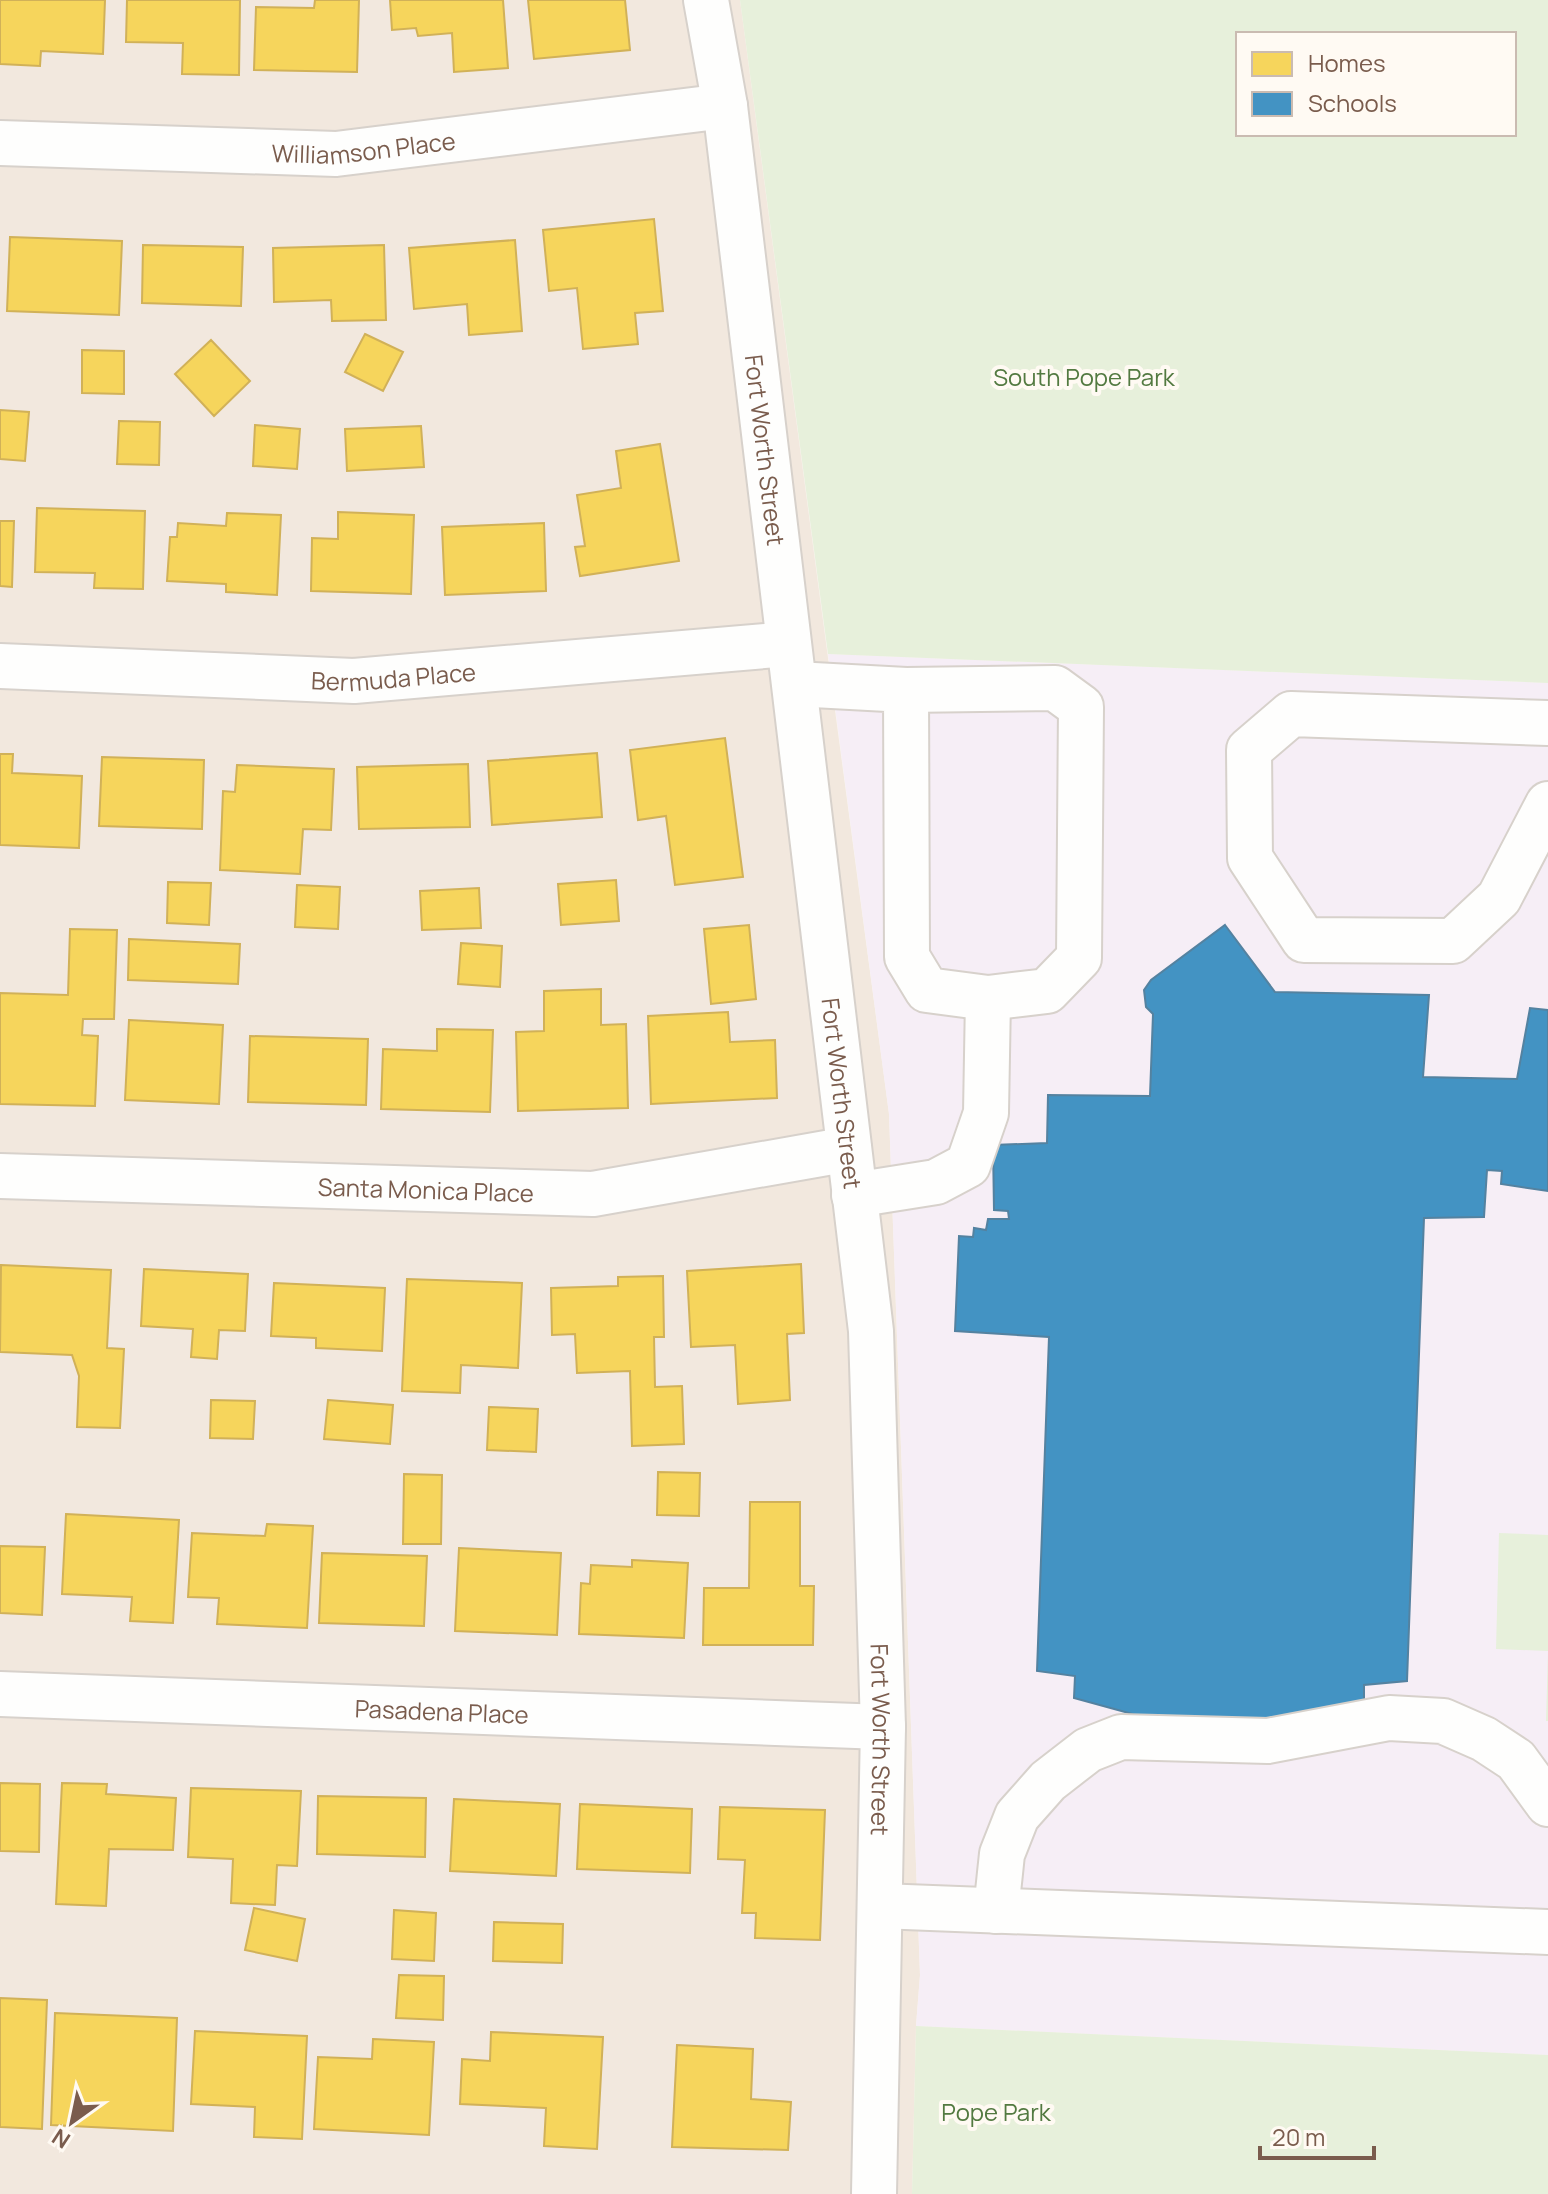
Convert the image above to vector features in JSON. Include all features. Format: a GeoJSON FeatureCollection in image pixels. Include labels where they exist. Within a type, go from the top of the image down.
{"type":"FeatureCollection","features":[{"type":"Feature","properties":{"kind":"street","name":"Fort Worth Street"},"geometry":{"type":"LineString","coordinates":[[706,0],[725,106],[871,1331],[883,1727],[874,2194]]}},
{"type":"Feature","properties":{"kind":"street","name":"Williamson Place"},"geometry":{"type":"LineString","coordinates":[[0,143],[336,154],[725,106]]}},
{"type":"Feature","properties":{"kind":"street","name":"Bermuda Place"},"geometry":{"type":"LineString","coordinates":[[0,666],[354,681],[792,664],[906,690],[1055,688],[1081,707],[1079,958],[1047,991],[988,998]]}},
{"type":"Feature","properties":{"kind":"street"},"geometry":{"type":"LineString","coordinates":[[854,1195],[936,1182],[968,1165],[986,1113],[988,998],[927,990],[907,957],[906,690]]}},
{"type":"Feature","properties":{"kind":"street"},"geometry":{"type":"LineString","coordinates":[[1548,723],[1291,714],[1249,750],[1250,858],[1304,940],[1453,941],[1499,898],[1548,804]]}},
{"type":"Feature","properties":{"kind":"street","name":"Santa Monica Place"},"geometry":{"type":"LineString","coordinates":[[0,1176],[593,1194],[849,1149]]}},
{"type":"Feature","properties":{"kind":"street","name":"Pasadena Place"},"geometry":{"type":"LineString","coordinates":[[0,1694],[883,1727]]}},
{"type":"Feature","properties":{"kind":"street"},"geometry":{"type":"LineString","coordinates":[[996,1911],[1002,1854],[1017,1816],[1048,1781],[1088,1750],[1121,1737],[1268,1741],[1389,1718],[1443,1721],[1484,1739],[1516,1760],[1548,1804]]}},
{"type":"Feature","properties":{"kind":"street"},"geometry":{"type":"LineString","coordinates":[[880,1906],[1548,1932]]}},
{"type":"Feature","properties":{"kind":"shaded area"},"geometry":{"type":"Polygon","coordinates":[[[0,0],[740,0],[889,1114],[920,1975],[912,2194],[0,2194],[0,0]]]}},
{"type":"Feature","properties":{"kind":"shaded area"},"geometry":{"type":"Polygon","coordinates":[[[828,654],[1548,683],[1548,2055],[916,2026],[920,1975],[889,1114],[828,654]]]}},
{"type":"Feature","properties":{"kind":"green space","name":"South Pope Park"},"geometry":{"type":"Polygon","coordinates":[[[740,0],[1548,0],[1548,683],[828,654],[740,0]]]}},
{"type":"Feature","properties":{"kind":"green space"},"geometry":{"type":"Polygon","coordinates":[[[1499,1533],[1548,1535],[1548,1651],[1496,1649],[1499,1533]]]}},
{"type":"Feature","properties":{"kind":"green space"},"geometry":{"type":"Polygon","coordinates":[[[1548,1651],[1548,1721],[1546,1721],[1548,1651]]]}},
{"type":"Feature","properties":{"kind":"green space","name":"Pope Park"},"geometry":{"type":"Polygon","coordinates":[[[916,2026],[1548,2055],[1548,2194],[912,2194],[916,2026]]]}},
{"type":"Feature","properties":{"kind":"building: Homes"},"geometry":{"type":"Polygon","coordinates":[[[0,0],[105,0],[103,54],[41,51],[40,66],[0,64],[0,0]]]}},
{"type":"Feature","properties":{"kind":"building: Homes"},"geometry":{"type":"Polygon","coordinates":[[[127,0],[240,0],[239,75],[182,74],[183,43],[126,42],[127,0]]]}},
{"type":"Feature","properties":{"kind":"building: Homes"},"geometry":{"type":"Polygon","coordinates":[[[315,0],[359,0],[357,72],[254,70],[256,7],[314,8],[315,0]]]}},
{"type":"Feature","properties":{"kind":"building: Homes"},"geometry":{"type":"Polygon","coordinates":[[[390,0],[503,0],[508,68],[454,72],[452,33],[418,36],[416,28],[392,30],[390,0]]]}},
{"type":"Feature","properties":{"kind":"building: Homes"},"geometry":{"type":"Polygon","coordinates":[[[528,0],[625,0],[630,50],[534,59],[528,0]]]}},
{"type":"Feature","properties":{"kind":"building: Homes"},"geometry":{"type":"Polygon","coordinates":[[[654,219],[663,311],[635,313],[638,344],[583,349],[577,288],[549,291],[543,230],[654,219]]]}},
{"type":"Feature","properties":{"kind":"building: Homes"},"geometry":{"type":"Polygon","coordinates":[[[10,237],[122,241],[119,315],[7,311],[10,237]]]}},
{"type":"Feature","properties":{"kind":"building: Homes"},"geometry":{"type":"Polygon","coordinates":[[[515,240],[522,331],[469,335],[467,304],[414,309],[409,248],[515,240]]]}},
{"type":"Feature","properties":{"kind":"building: Homes"},"geometry":{"type":"Polygon","coordinates":[[[143,245],[243,247],[241,306],[142,303],[143,245]]]}},
{"type":"Feature","properties":{"kind":"building: Homes"},"geometry":{"type":"Polygon","coordinates":[[[384,245],[386,320],[332,321],[331,300],[274,302],[273,248],[384,245]]]}},
{"type":"Feature","properties":{"kind":"building: Homes"},"geometry":{"type":"Polygon","coordinates":[[[365,334],[403,352],[383,391],[345,372],[365,334]]]}},
{"type":"Feature","properties":{"kind":"building: Homes"},"geometry":{"type":"Polygon","coordinates":[[[211,340],[250,381],[214,416],[175,374],[211,340]]]}},
{"type":"Feature","properties":{"kind":"building: Homes"},"geometry":{"type":"Polygon","coordinates":[[[82,350],[124,351],[124,394],[82,393],[82,350]]]}},
{"type":"Feature","properties":{"kind":"building: Homes"},"geometry":{"type":"Polygon","coordinates":[[[0,410],[29,412],[25,461],[0,459],[0,410]]]}},
{"type":"Feature","properties":{"kind":"building: Homes"},"geometry":{"type":"Polygon","coordinates":[[[119,421],[160,422],[159,465],[117,464],[119,421]]]}},
{"type":"Feature","properties":{"kind":"building: Homes"},"geometry":{"type":"Polygon","coordinates":[[[255,425],[300,429],[297,469],[253,466],[255,425]]]}},
{"type":"Feature","properties":{"kind":"building: Homes"},"geometry":{"type":"Polygon","coordinates":[[[421,426],[424,467],[347,471],[345,429],[421,426]]]}},
{"type":"Feature","properties":{"kind":"building: Homes"},"geometry":{"type":"Polygon","coordinates":[[[660,444],[679,561],[580,576],[575,547],[585,546],[577,495],[621,488],[616,451],[660,444]]]}},
{"type":"Feature","properties":{"kind":"building: Homes"},"geometry":{"type":"Polygon","coordinates":[[[37,508],[145,511],[143,589],[94,588],[95,573],[35,572],[37,508]]]}},
{"type":"Feature","properties":{"kind":"building: Homes"},"geometry":{"type":"Polygon","coordinates":[[[338,512],[414,515],[411,594],[311,591],[312,538],[338,539],[338,512]]]}},
{"type":"Feature","properties":{"kind":"building: Homes"},"geometry":{"type":"Polygon","coordinates":[[[227,513],[281,515],[277,595],[226,592],[226,584],[167,581],[170,537],[177,537],[178,523],[226,526],[227,513]]]}},
{"type":"Feature","properties":{"kind":"building: Homes"},"geometry":{"type":"Polygon","coordinates":[[[0,521],[14,521],[12,587],[0,586],[0,521]]]}},
{"type":"Feature","properties":{"kind":"building: Homes"},"geometry":{"type":"Polygon","coordinates":[[[544,523],[546,591],[445,595],[442,527],[544,523]]]}},
{"type":"Feature","properties":{"kind":"building: Homes"},"geometry":{"type":"Polygon","coordinates":[[[725,738],[743,877],[675,885],[666,816],[638,820],[630,750],[725,738]]]}},
{"type":"Feature","properties":{"kind":"building: Homes"},"geometry":{"type":"Polygon","coordinates":[[[597,753],[602,817],[492,825],[488,761],[597,753]]]}},
{"type":"Feature","properties":{"kind":"building: Homes"},"geometry":{"type":"Polygon","coordinates":[[[0,754],[13,754],[12,773],[82,776],[79,848],[0,845],[0,754]]]}},
{"type":"Feature","properties":{"kind":"building: Homes"},"geometry":{"type":"Polygon","coordinates":[[[102,757],[204,760],[202,829],[99,826],[102,757]]]}},
{"type":"Feature","properties":{"kind":"building: Homes"},"geometry":{"type":"Polygon","coordinates":[[[468,764],[470,827],[359,829],[357,767],[468,764]]]}},
{"type":"Feature","properties":{"kind":"building: Homes"},"geometry":{"type":"Polygon","coordinates":[[[237,765],[334,769],[331,830],[303,829],[300,874],[220,870],[223,791],[235,792],[237,765]]]}},
{"type":"Feature","properties":{"kind":"building: Homes"},"geometry":{"type":"Polygon","coordinates":[[[616,880],[619,921],[561,925],[558,884],[616,880]]]}},
{"type":"Feature","properties":{"kind":"building: Homes"},"geometry":{"type":"Polygon","coordinates":[[[168,882],[211,883],[209,925],[167,923],[168,882]]]}},
{"type":"Feature","properties":{"kind":"building: Homes"},"geometry":{"type":"Polygon","coordinates":[[[297,885],[340,887],[338,929],[295,927],[297,885]]]}},
{"type":"Feature","properties":{"kind":"building: Homes"},"geometry":{"type":"Polygon","coordinates":[[[479,888],[481,928],[422,930],[420,891],[479,888]]]}},
{"type":"Feature","properties":{"kind":"building: Homes"},"geometry":{"type":"Polygon","coordinates":[[[749,925],[756,999],[711,1004],[704,929],[749,925]]]}},
{"type":"Feature","properties":{"kind":"building: Homes"},"geometry":{"type":"Polygon","coordinates":[[[70,929],[117,930],[114,1019],[83,1019],[82,1035],[98,1036],[95,1106],[0,1104],[0,993],[68,995],[70,929]]]}},
{"type":"Feature","properties":{"kind":"building: Homes"},"geometry":{"type":"Polygon","coordinates":[[[129,939],[240,944],[238,984],[128,980],[129,939]]]}},
{"type":"Feature","properties":{"kind":"building: Homes"},"geometry":{"type":"Polygon","coordinates":[[[461,943],[502,946],[500,987],[458,984],[461,943]]]}},
{"type":"Feature","properties":{"kind":"building: Homes"},"geometry":{"type":"Polygon","coordinates":[[[601,989],[601,1025],[626,1024],[628,1108],[518,1111],[516,1032],[544,1031],[544,991],[601,989]]]}},
{"type":"Feature","properties":{"kind":"building: Homes"},"geometry":{"type":"Polygon","coordinates":[[[728,1012],[730,1042],[775,1040],[777,1098],[651,1104],[648,1016],[728,1012]]]}},
{"type":"Feature","properties":{"kind":"building: Homes"},"geometry":{"type":"Polygon","coordinates":[[[129,1020],[223,1025],[219,1104],[125,1100],[129,1020]]]}},
{"type":"Feature","properties":{"kind":"building: Homes"},"geometry":{"type":"Polygon","coordinates":[[[437,1029],[493,1030],[490,1112],[381,1109],[383,1049],[437,1051],[437,1029]]]}},
{"type":"Feature","properties":{"kind":"building: Homes"},"geometry":{"type":"Polygon","coordinates":[[[250,1036],[368,1039],[366,1105],[248,1102],[250,1036]]]}},
{"type":"Feature","properties":{"kind":"building: Homes"},"geometry":{"type":"Polygon","coordinates":[[[801,1264],[804,1333],[787,1334],[790,1400],[738,1404],[735,1345],[691,1347],[687,1271],[801,1264]]]}},
{"type":"Feature","properties":{"kind":"building: Homes"},"geometry":{"type":"Polygon","coordinates":[[[1,1265],[111,1270],[107,1348],[124,1349],[120,1428],[77,1427],[79,1376],[72,1355],[0,1352],[1,1265]]]}},
{"type":"Feature","properties":{"kind":"building: Homes"},"geometry":{"type":"Polygon","coordinates":[[[144,1269],[248,1274],[245,1331],[219,1330],[217,1359],[191,1357],[193,1329],[141,1326],[144,1269]]]}},
{"type":"Feature","properties":{"kind":"building: Homes"},"geometry":{"type":"Polygon","coordinates":[[[663,1276],[664,1337],[654,1337],[655,1387],[682,1386],[684,1444],[632,1446],[630,1371],[577,1373],[575,1334],[552,1335],[551,1288],[618,1286],[618,1277],[663,1276]]]}},
{"type":"Feature","properties":{"kind":"building: Homes"},"geometry":{"type":"Polygon","coordinates":[[[407,1279],[522,1283],[518,1368],[461,1365],[460,1393],[402,1391],[407,1279]]]}},
{"type":"Feature","properties":{"kind":"building: Homes"},"geometry":{"type":"Polygon","coordinates":[[[274,1283],[385,1288],[382,1351],[316,1348],[316,1338],[271,1336],[274,1283]]]}},
{"type":"Feature","properties":{"kind":"building: Homes"},"geometry":{"type":"Polygon","coordinates":[[[211,1400],[255,1401],[253,1439],[210,1438],[211,1400]]]}},
{"type":"Feature","properties":{"kind":"building: Homes"},"geometry":{"type":"Polygon","coordinates":[[[328,1400],[393,1405],[390,1444],[324,1439],[328,1400]]]}},
{"type":"Feature","properties":{"kind":"building: Homes"},"geometry":{"type":"Polygon","coordinates":[[[489,1407],[538,1409],[536,1452],[487,1450],[489,1407]]]}},
{"type":"Feature","properties":{"kind":"building: Homes"},"geometry":{"type":"Polygon","coordinates":[[[658,1472],[700,1473],[699,1516],[657,1515],[658,1472]]]}},
{"type":"Feature","properties":{"kind":"building: Homes"},"geometry":{"type":"Polygon","coordinates":[[[404,1474],[442,1475],[441,1544],[403,1544],[404,1474]]]}},
{"type":"Feature","properties":{"kind":"building: Homes"},"geometry":{"type":"Polygon","coordinates":[[[750,1502],[800,1502],[800,1586],[814,1586],[813,1645],[703,1645],[704,1588],[749,1588],[750,1502]]]}},
{"type":"Feature","properties":{"kind":"building: Homes"},"geometry":{"type":"Polygon","coordinates":[[[66,1514],[179,1520],[173,1623],[130,1621],[132,1597],[62,1594],[66,1514]]]}},
{"type":"Feature","properties":{"kind":"building: Homes"},"geometry":{"type":"Polygon","coordinates":[[[267,1524],[313,1526],[307,1628],[217,1624],[219,1598],[188,1597],[192,1533],[265,1536],[267,1524]]]}},
{"type":"Feature","properties":{"kind":"building: Homes"},"geometry":{"type":"Polygon","coordinates":[[[0,1546],[45,1547],[42,1615],[0,1613],[0,1546]]]}},
{"type":"Feature","properties":{"kind":"building: Homes"},"geometry":{"type":"Polygon","coordinates":[[[459,1548],[561,1553],[557,1635],[455,1631],[459,1548]]]}},
{"type":"Feature","properties":{"kind":"building: Homes"},"geometry":{"type":"Polygon","coordinates":[[[322,1553],[427,1556],[424,1626],[319,1623],[322,1553]]]}},
{"type":"Feature","properties":{"kind":"building: Homes"},"geometry":{"type":"Polygon","coordinates":[[[632,1560],[688,1563],[684,1638],[579,1634],[581,1583],[590,1584],[591,1565],[632,1567],[632,1560]]]}},
{"type":"Feature","properties":{"kind":"building: Homes"},"geometry":{"type":"Polygon","coordinates":[[[0,1783],[40,1784],[39,1852],[0,1851],[0,1783]]]}},
{"type":"Feature","properties":{"kind":"building: Homes"},"geometry":{"type":"Polygon","coordinates":[[[62,1783],[107,1784],[106,1794],[176,1798],[173,1850],[109,1849],[106,1906],[56,1904],[62,1783]]]}},
{"type":"Feature","properties":{"kind":"building: Homes"},"geometry":{"type":"Polygon","coordinates":[[[191,1788],[301,1791],[297,1866],[277,1865],[275,1905],[231,1903],[233,1859],[188,1857],[191,1788]]]}},
{"type":"Feature","properties":{"kind":"building: Homes"},"geometry":{"type":"Polygon","coordinates":[[[318,1796],[426,1798],[425,1857],[317,1854],[318,1796]]]}},
{"type":"Feature","properties":{"kind":"building: Homes"},"geometry":{"type":"Polygon","coordinates":[[[454,1799],[560,1804],[556,1876],[450,1871],[454,1799]]]}},
{"type":"Feature","properties":{"kind":"building: Homes"},"geometry":{"type":"Polygon","coordinates":[[[580,1804],[692,1809],[690,1873],[577,1869],[580,1804]]]}},
{"type":"Feature","properties":{"kind":"building: Homes"},"geometry":{"type":"Polygon","coordinates":[[[720,1807],[825,1810],[820,1940],[755,1938],[756,1913],[742,1913],[745,1860],[718,1859],[720,1807]]]}},
{"type":"Feature","properties":{"kind":"building: Homes"},"geometry":{"type":"Polygon","coordinates":[[[254,1908],[305,1919],[297,1961],[245,1950],[254,1908]]]}},
{"type":"Feature","properties":{"kind":"building: Homes"},"geometry":{"type":"Polygon","coordinates":[[[394,1910],[436,1913],[434,1961],[392,1959],[394,1910]]]}},
{"type":"Feature","properties":{"kind":"building: Homes"},"geometry":{"type":"Polygon","coordinates":[[[494,1922],[563,1924],[562,1963],[493,1961],[494,1922]]]}},
{"type":"Feature","properties":{"kind":"building: Homes"},"geometry":{"type":"Polygon","coordinates":[[[399,1975],[444,1976],[443,2020],[396,2018],[399,1975]]]}},
{"type":"Feature","properties":{"kind":"building: Homes"},"geometry":{"type":"Polygon","coordinates":[[[0,1998],[47,2000],[42,2129],[0,2127],[0,1998]]]}},
{"type":"Feature","properties":{"kind":"building: Homes"},"geometry":{"type":"Polygon","coordinates":[[[55,2013],[177,2018],[173,2131],[51,2125],[55,2013]]]}},
{"type":"Feature","properties":{"kind":"building: Homes"},"geometry":{"type":"Polygon","coordinates":[[[195,2031],[307,2036],[302,2139],[254,2137],[255,2107],[191,2104],[195,2031]]]}},
{"type":"Feature","properties":{"kind":"building: Homes"},"geometry":{"type":"Polygon","coordinates":[[[491,2032],[603,2037],[597,2149],[544,2146],[546,2108],[460,2104],[462,2059],[490,2061],[491,2032]]]}},
{"type":"Feature","properties":{"kind":"building: Homes"},"geometry":{"type":"Polygon","coordinates":[[[373,2039],[434,2042],[429,2135],[314,2129],[318,2057],[372,2059],[373,2039]]]}},
{"type":"Feature","properties":{"kind":"building: Homes"},"geometry":{"type":"Polygon","coordinates":[[[677,2045],[753,2049],[751,2099],[791,2102],[788,2150],[672,2147],[677,2045]]]}},
{"type":"Feature","properties":{"kind":"building: Schools"},"geometry":{"type":"Polygon","coordinates":[[[1225,925],[1275,992],[1429,995],[1423,1077],[1517,1079],[1530,1008],[1548,1010],[1548,1191],[1501,1184],[1502,1171],[1487,1170],[1484,1217],[1424,1218],[1407,1681],[1364,1685],[1364,1711],[1307,1722],[1190,1724],[1136,1715],[1074,1698],[1075,1676],[1037,1671],[1049,1337],[955,1331],[959,1236],[973,1237],[974,1228],[986,1230],[988,1219],[1009,1219],[1008,1211],[994,1210],[993,1145],[1047,1143],[1048,1095],[1150,1096],[1153,1014],[1146,1007],[1144,990],[1151,980],[1225,925]]]}}]}
